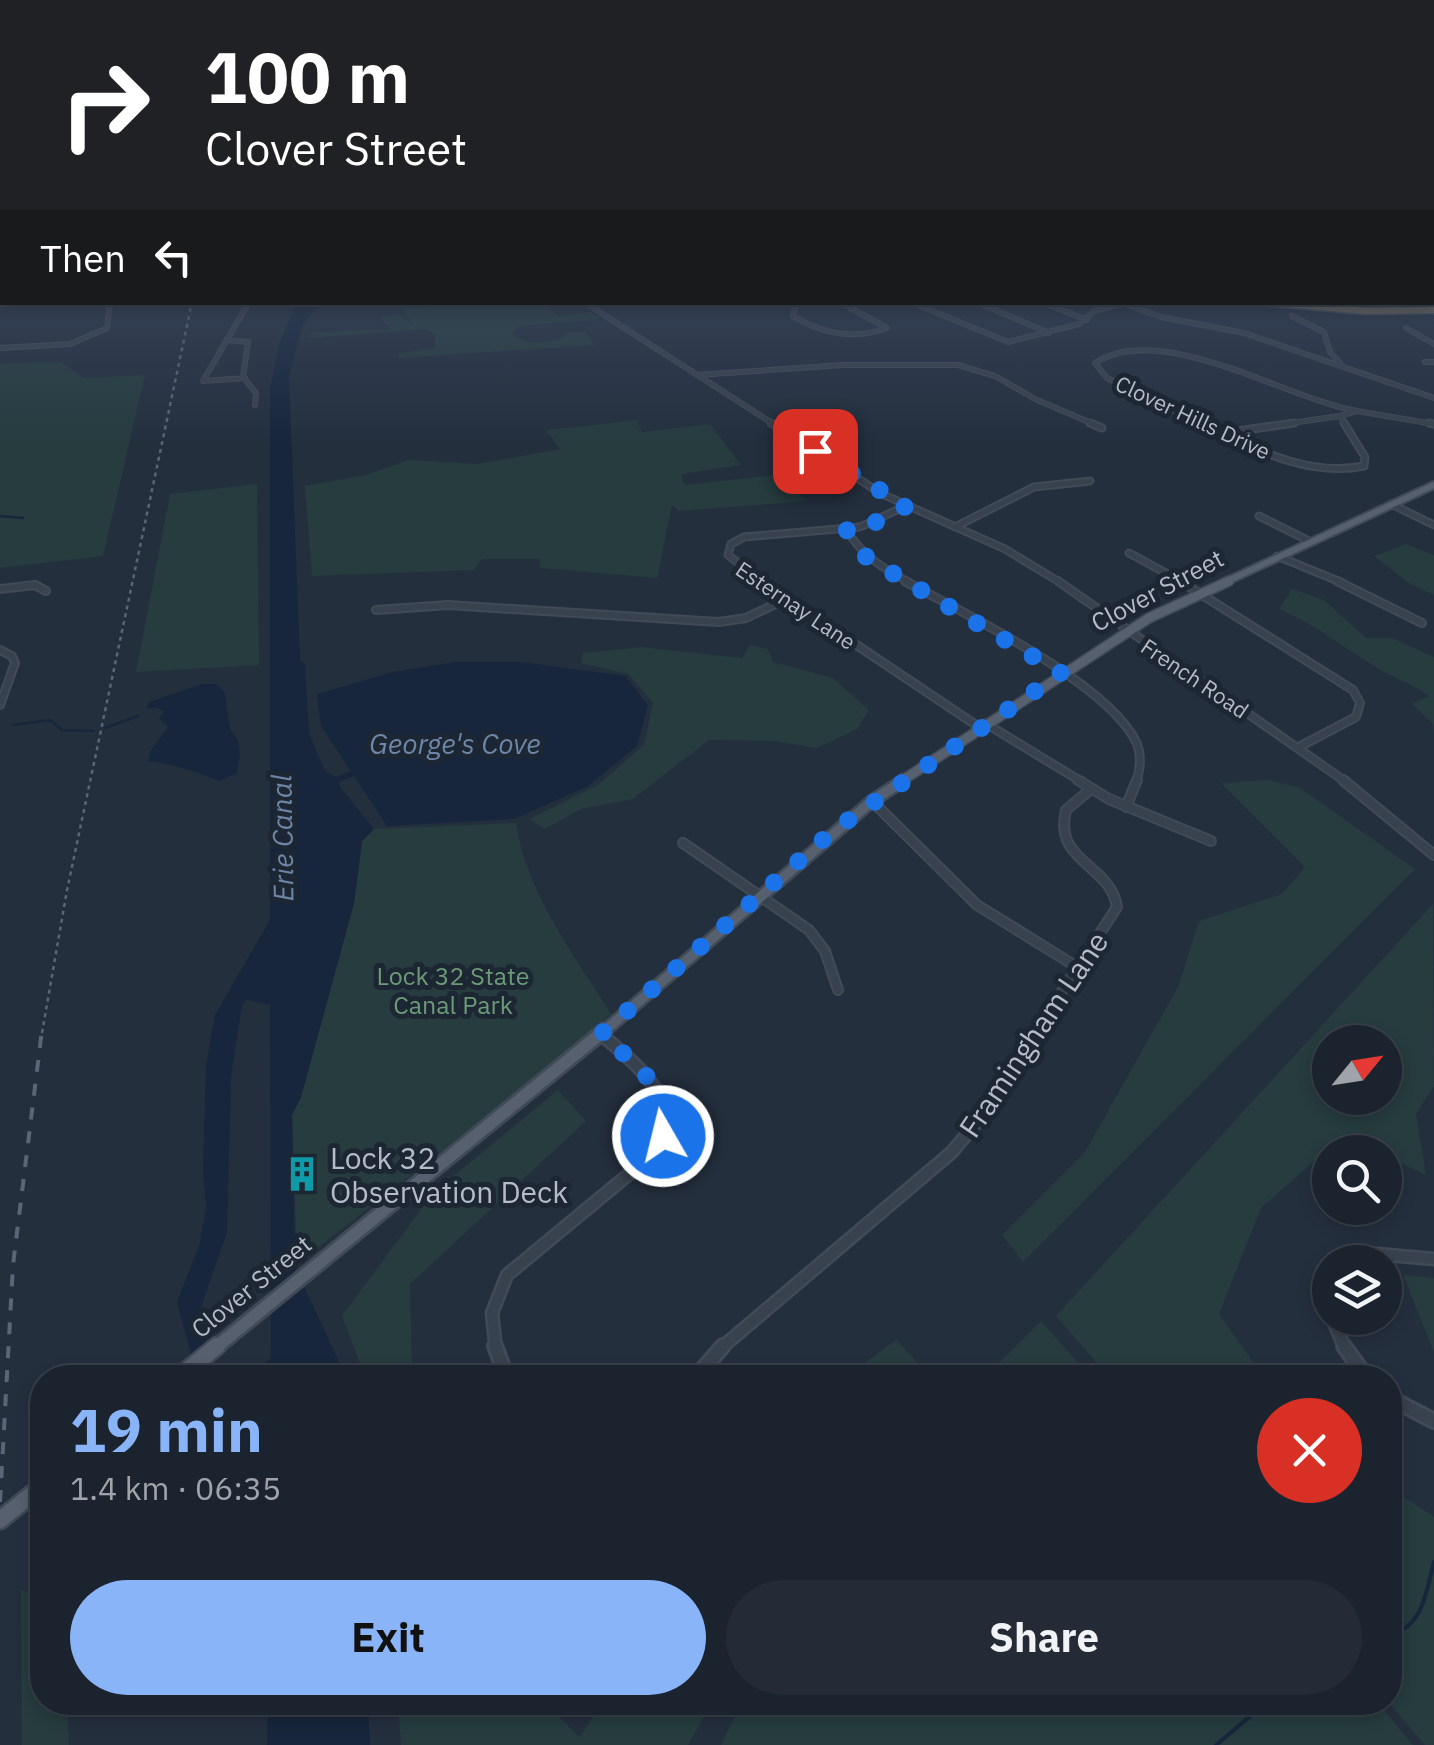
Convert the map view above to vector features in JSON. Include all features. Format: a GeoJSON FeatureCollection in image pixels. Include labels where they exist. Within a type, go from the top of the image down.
{"type":"FeatureCollection","features":[{"type":"Feature","properties":{"kind":"highway"},"geometry":{"type":"LineString","coordinates":[[1292,305],[1367,312],[1434,308]]}},
{"type":"Feature","properties":{"kind":"highway"},"geometry":{"type":"LineString","coordinates":[[1376,305],[1434,308]]}},
{"type":"Feature","properties":{"kind":"main road","name":"Clover Street"},"geometry":{"type":"LineString","coordinates":[[193,1365],[601,1034],[872,801],[1126,631],[1200,592],[1434,485]]}},
{"type":"Feature","properties":{"kind":"main road"},"geometry":{"type":"LineString","coordinates":[[0,1520],[30,1496]]}},
{"type":"Feature","properties":{"kind":"street"},"geometry":{"type":"LineString","coordinates":[[0,348],[64,344],[99,336],[108,328],[110,305]]}},
{"type":"Feature","properties":{"kind":"street"},"geometry":{"type":"LineString","coordinates":[[245,378],[203,382],[247,305]]}},
{"type":"Feature","properties":{"kind":"street","name":"French Road"},"geometry":{"type":"LineString","coordinates":[[588,305],[906,506],[1031,563],[1340,777],[1434,855]]}},
{"type":"Feature","properties":{"kind":"street"},"geometry":{"type":"LineString","coordinates":[[795,305],[793,316],[826,332],[877,332],[887,328],[845,305]]}},
{"type":"Feature","properties":{"kind":"street"},"geometry":{"type":"LineString","coordinates":[[919,305],[1004,342],[1087,320],[1092,312],[1115,305]]}},
{"type":"Feature","properties":{"kind":"street"},"geometry":{"type":"LineString","coordinates":[[984,305],[1049,332]]}},
{"type":"Feature","properties":{"kind":"street"},"geometry":{"type":"LineString","coordinates":[[1050,305],[1087,320]]}},
{"type":"Feature","properties":{"kind":"street"},"geometry":{"type":"LineString","coordinates":[[1127,305],[1161,317],[1227,328],[1434,398]]}},
{"type":"Feature","properties":{"kind":"street"},"geometry":{"type":"LineString","coordinates":[[1292,316],[1323,331],[1330,341],[1330,352]]}},
{"type":"Feature","properties":{"kind":"street"},"geometry":{"type":"LineString","coordinates":[[1406,328],[1434,344]]}},
{"type":"Feature","properties":{"kind":"street"},"geometry":{"type":"LineString","coordinates":[[227,340],[248,342],[245,378],[256,393],[255,405]]}},
{"type":"Feature","properties":{"kind":"street","name":"Clover Hills Drive"},"geometry":{"type":"LineString","coordinates":[[1330,406],[1366,460],[1364,466],[1353,471],[1308,468],[1102,375],[1096,361],[1120,352],[1177,354],[1330,406],[1434,424]]}},
{"type":"Feature","properties":{"kind":"street"},"geometry":{"type":"LineString","coordinates":[[1306,354],[1330,352],[1348,368]]}},
{"type":"Feature","properties":{"kind":"street"},"geometry":{"type":"LineString","coordinates":[[1425,362],[1434,362]]}},
{"type":"Feature","properties":{"kind":"street"},"geometry":{"type":"LineString","coordinates":[[697,375],[843,365],[958,365],[990,374],[1102,428]]}},
{"type":"Feature","properties":{"kind":"street","name":"Clover Hills Drive"},"geometry":{"type":"LineString","coordinates":[[1340,416],[1357,411]]}},
{"type":"Feature","properties":{"kind":"street"},"geometry":{"type":"LineString","coordinates":[[1224,433],[1340,416]]}},
{"type":"Feature","properties":{"kind":"street"},"geometry":{"type":"LineString","coordinates":[[955,526],[1034,487],[1090,481]]}},
{"type":"Feature","properties":{"kind":"street"},"geometry":{"type":"LineString","coordinates":[[1391,504],[1434,525]]}},
{"type":"Feature","properties":{"kind":"street","name":"Esternay Lane"},"geometry":{"type":"LineString","coordinates":[[906,506],[876,522],[846,529],[750,535],[731,544],[728,555],[732,562],[786,599],[1090,789],[1211,841]]}},
{"type":"Feature","properties":{"kind":"street"},"geometry":{"type":"LineString","coordinates":[[1259,516],[1309,541]]}},
{"type":"Feature","properties":{"kind":"street"},"geometry":{"type":"LineString","coordinates":[[846,529],[858,549],[873,562],[1105,702],[1134,737],[1140,773],[1126,807]]}},
{"type":"Feature","properties":{"kind":"street"},"geometry":{"type":"LineString","coordinates":[[1129,553],[1200,592],[1338,678],[1356,694],[1361,707],[1356,716],[1296,748]]}},
{"type":"Feature","properties":{"kind":"street"},"geometry":{"type":"LineString","coordinates":[[1277,556],[1364,592],[1422,622]]}},
{"type":"Feature","properties":{"kind":"street"},"geometry":{"type":"LineString","coordinates":[[0,589],[35,585],[46,591]]}},
{"type":"Feature","properties":{"kind":"street"},"geometry":{"type":"LineString","coordinates":[[376,610],[448,605],[720,622],[746,618],[786,599]]}},
{"type":"Feature","properties":{"kind":"street"},"geometry":{"type":"LineString","coordinates":[[0,650],[12,656],[15,663],[0,705]]}},
{"type":"Feature","properties":{"kind":"street","name":"Framingham Lane"},"geometry":{"type":"LineString","coordinates":[[706,1365],[961,1143],[1112,919],[1118,902],[1114,888],[1078,858],[1064,832],[1066,810],[1090,789]]}},
{"type":"Feature","properties":{"kind":"street"},"geometry":{"type":"LineString","coordinates":[[872,801],[977,905],[1077,967]]}},
{"type":"Feature","properties":{"kind":"street"},"geometry":{"type":"LineString","coordinates":[[683,843],[758,897],[798,919],[818,937],[828,954],[838,990]]}},
{"type":"Feature","properties":{"kind":"street"},"geometry":{"type":"LineString","coordinates":[[501,1365],[490,1324],[494,1300],[507,1275],[646,1160],[663,1136],[665,1107],[655,1086],[601,1034]]}},
{"type":"Feature","properties":{"kind":"street"},"geometry":{"type":"LineString","coordinates":[[1402,1256],[1434,1259]]}},
{"type":"Feature","properties":{"kind":"street"},"geometry":{"type":"LineString","coordinates":[[1339,1335],[1357,1365]]}},
{"type":"Feature","properties":{"kind":"street"},"geometry":{"type":"LineString","coordinates":[[1402,1404],[1434,1421]]}},
{"type":"Feature","properties":{"kind":"green space"},"geometry":{"type":"Polygon","coordinates":[[[546,305],[558,316],[592,312],[600,319],[519,326],[512,334],[538,342],[585,331],[594,345],[399,358],[399,353],[435,348],[435,335],[428,329],[309,338],[313,332],[391,329],[380,318],[398,314],[413,325],[403,308],[546,305]]]}},
{"type":"Feature","properties":{"kind":"green space"},"geometry":{"type":"Polygon","coordinates":[[[61,362],[83,378],[145,375],[103,556],[0,568],[0,364],[61,362]]]}},
{"type":"Feature","properties":{"kind":"green space"},"geometry":{"type":"Polygon","coordinates":[[[637,420],[642,432],[710,424],[741,465],[681,474],[685,485],[785,474],[818,483],[794,491],[808,501],[679,511],[672,505],[657,578],[540,568],[540,559],[482,559],[474,570],[312,576],[305,486],[366,475],[409,460],[477,464],[560,449],[546,430],[637,420]]]}},
{"type":"Feature","properties":{"kind":"green space"},"geometry":{"type":"Polygon","coordinates":[[[257,484],[259,665],[136,672],[170,494],[257,484]]]}},
{"type":"Feature","properties":{"kind":"green space"},"geometry":{"type":"Polygon","coordinates":[[[1406,544],[1434,555],[1434,595],[1410,584],[1374,556],[1406,544]]]}},
{"type":"Feature","properties":{"kind":"green space"},"geometry":{"type":"Polygon","coordinates":[[[1292,589],[1324,600],[1366,638],[1392,638],[1434,657],[1434,738],[1433,724],[1412,704],[1429,696],[1279,609],[1292,589]]]}},
{"type":"Feature","properties":{"kind":"green space"},"geometry":{"type":"Polygon","coordinates":[[[750,645],[768,649],[773,662],[833,678],[869,710],[857,729],[817,748],[773,741],[709,740],[633,799],[581,809],[545,829],[530,819],[599,784],[644,745],[653,703],[628,674],[581,663],[583,653],[641,647],[742,658],[750,645]]]}},
{"type":"Feature","properties":{"kind":"green space"},"geometry":{"type":"Polygon","coordinates":[[[1269,780],[1300,788],[1415,869],[1023,1262],[1002,1235],[1085,1152],[1178,987],[1199,921],[1282,894],[1305,867],[1221,783],[1269,780]]]}},
{"type":"Feature","properties":{"kind":"green space","name":"Lock 32 State Canal Park"},"geometry":{"type":"Polygon","coordinates":[[[516,823],[521,849],[541,898],[611,1014],[560,1059],[297,1264],[292,1115],[301,1097],[354,903],[362,841],[374,829],[516,823]]]}},
{"type":"Feature","properties":{"kind":"green space"},"geometry":{"type":"Polygon","coordinates":[[[1433,904],[1434,1086],[1416,1114],[1426,1175],[1402,1164],[1402,1135],[1312,1135],[1312,1163],[1261,1208],[1219,1314],[1255,1365],[1099,1365],[1056,1316],[1312,1036],[1312,1115],[1402,1115],[1402,1025],[1322,1025],[1433,904]]]}},
{"type":"Feature","properties":{"kind":"green space"},"geometry":{"type":"Polygon","coordinates":[[[558,1090],[586,1121],[410,1284],[412,1365],[360,1365],[342,1316],[433,1193],[558,1090]]]}},
{"type":"Feature","properties":{"kind":"green space"},"geometry":{"type":"Polygon","coordinates":[[[1403,1275],[1434,1278],[1434,1352],[1403,1275]]]}},
{"type":"Feature","properties":{"kind":"green space"},"geometry":{"type":"Polygon","coordinates":[[[1041,1321],[1080,1365],[997,1365],[1041,1321]]]}},
{"type":"Feature","properties":{"kind":"green space"},"geometry":{"type":"Polygon","coordinates":[[[896,1340],[919,1365],[862,1365],[896,1340]]]}},
{"type":"Feature","properties":{"kind":"green space"},"geometry":{"type":"Polygon","coordinates":[[[1402,1496],[1434,1517],[1434,1745],[1425,1745],[1399,1715],[1402,1496]]]}},
{"type":"Feature","properties":{"kind":"green space"},"geometry":{"type":"Polygon","coordinates":[[[21,1590],[30,1593],[30,1715],[68,1715],[69,1745],[22,1745],[21,1590]]]}},
{"type":"Feature","properties":{"kind":"green space"},"geometry":{"type":"Polygon","coordinates":[[[399,1715],[557,1715],[579,1737],[595,1715],[705,1715],[688,1745],[401,1745],[399,1715]]]}},
{"type":"Feature","properties":{"kind":"green space"},"geometry":{"type":"Polygon","coordinates":[[[735,1715],[1388,1715],[1413,1745],[721,1745],[735,1715]]]}},
{"type":"Feature","properties":{"kind":"water","name":"Erie Canal"},"geometry":{"type":"Polygon","coordinates":[[[296,305],[318,305],[303,325],[289,377],[300,660],[305,664],[309,734],[325,771],[338,778],[340,787],[374,829],[362,841],[354,903],[301,1097],[292,1115],[295,1267],[340,1365],[263,1365],[271,1358],[270,1005],[246,1000],[231,1077],[227,1232],[199,1313],[211,1365],[194,1365],[177,1302],[200,1243],[206,1208],[206,1065],[215,1015],[270,920],[270,390],[279,344],[296,305]]]}},
{"type":"Feature","properties":{"kind":"water","name":"George's Cove"},"geometry":{"type":"Polygon","coordinates":[[[455,662],[522,662],[625,676],[648,705],[637,746],[588,786],[514,819],[387,826],[321,726],[317,694],[393,672],[455,662]]]}},
{"type":"Feature","properties":{"kind":"water"},"geometry":{"type":"Polygon","coordinates":[[[202,684],[217,684],[225,693],[230,730],[239,744],[237,773],[220,781],[148,761],[168,727],[159,718],[164,711],[156,707],[147,709],[149,702],[202,684]]]}},
{"type":"Feature","properties":{"kind":"water"},"geometry":{"type":"Polygon","coordinates":[[[268,1715],[369,1715],[370,1745],[267,1745],[268,1715]]]}},
{"type":"Feature","properties":{"kind":"waterway"},"geometry":{"type":"LineString","coordinates":[[0,516],[23,518]]}},
{"type":"Feature","properties":{"kind":"waterway"},"geometry":{"type":"LineString","coordinates":[[105,728],[138,716]]}},
{"type":"Feature","properties":{"kind":"waterway"},"geometry":{"type":"LineString","coordinates":[[13,725],[50,720],[62,730],[94,731]]}},
{"type":"Feature","properties":{"kind":"waterway"},"geometry":{"type":"LineString","coordinates":[[339,779],[354,773]]}},
{"type":"Feature","properties":{"kind":"waterway"},"geometry":{"type":"LineString","coordinates":[[1402,1631],[1417,1615],[1434,1562]]}},
{"type":"Feature","properties":{"kind":"waterway"},"geometry":{"type":"LineString","coordinates":[[1216,1745],[1252,1715]]}},
{"type":"Feature","properties":{"kind":"railway"},"geometry":{"type":"LineString","coordinates":[[42,1033],[67,890],[191,305]]}},
{"type":"Feature","properties":{"kind":"railway"},"geometry":{"type":"LineString","coordinates":[[0,1502],[13,1265],[42,1030]]}},
{"type":"Feature","properties":{"kind":"place","name":"Lock 32 Observation Deck"},"geometry":{"type":"Point","coordinates":[302,1174]}},
{"type":"Feature","properties":{"kind":"route"},"geometry":{"type":"LineString","coordinates":[[663,1136],[665,1107],[655,1086],[601,1034],[834,830],[1061,673],[867,558],[846,529],[876,522],[906,506],[815,451]]}}]}
